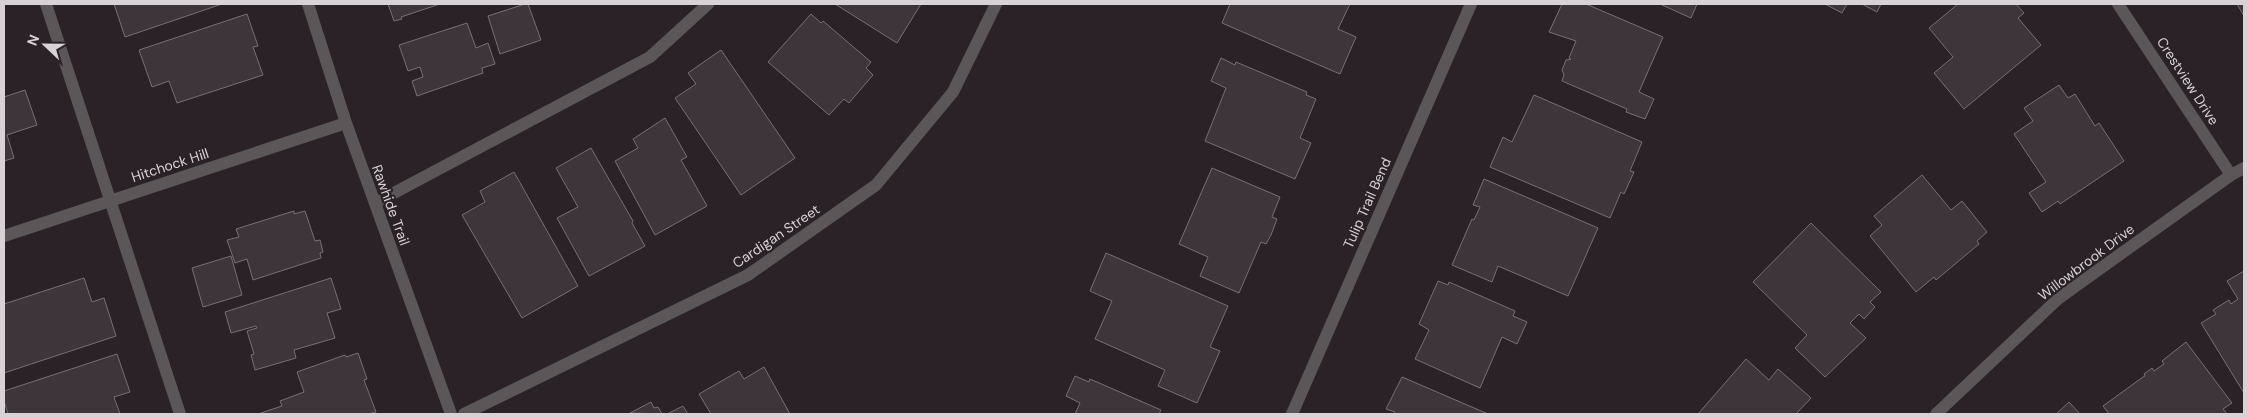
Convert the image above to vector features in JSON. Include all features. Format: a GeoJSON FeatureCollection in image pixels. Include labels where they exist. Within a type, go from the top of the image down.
{"type":"FeatureCollection","features":[{"type":"Feature","properties":{"kind":"street"},"geometry":{"type":"LineString","coordinates":[[46,4],[180,414]]}},
{"type":"Feature","properties":{"kind":"street","name":"Rawhide Trail"},"geometry":{"type":"LineString","coordinates":[[308,4],[346,123],[451,414]]}},
{"type":"Feature","properties":{"kind":"street"},"geometry":{"type":"LineString","coordinates":[[375,203],[650,57],[708,4]]}},
{"type":"Feature","properties":{"kind":"street","name":"Cardigan Street"},"geometry":{"type":"LineString","coordinates":[[464,414],[748,276],[876,185],[953,92],[996,4]]}},
{"type":"Feature","properties":{"kind":"street","name":"Tulip Trail Bend"},"geometry":{"type":"LineString","coordinates":[[1292,414],[1471,4]]}},
{"type":"Feature","properties":{"kind":"street","name":"Crestview Drive"},"geometry":{"type":"LineString","coordinates":[[2118,4],[2231,175]]}},
{"type":"Feature","properties":{"kind":"street","name":"Hitchock Hill"},"geometry":{"type":"LineString","coordinates":[[4,236],[346,123]]}},
{"type":"Feature","properties":{"kind":"street","name":"Willowbrook Drive"},"geometry":{"type":"LineString","coordinates":[[1936,414],[2059,298],[2231,175],[2244,168]]}},
{"type":"Feature","properties":{"kind":"building"},"geometry":{"type":"Polygon","coordinates":[[[114,4],[222,4],[125,37],[114,4]]]}},
{"type":"Feature","properties":{"kind":"building"},"geometry":{"type":"Polygon","coordinates":[[[388,4],[440,4],[394,21],[388,4]]]}},
{"type":"Feature","properties":{"kind":"building"},"geometry":{"type":"Polygon","coordinates":[[[528,4],[541,40],[500,54],[488,16],[528,4]]]}},
{"type":"Feature","properties":{"kind":"building"},"geometry":{"type":"Polygon","coordinates":[[[835,4],[921,4],[897,43],[835,4]]]}},
{"type":"Feature","properties":{"kind":"building"},"geometry":{"type":"Polygon","coordinates":[[[1230,4],[1350,4],[1338,29],[1356,37],[1340,74],[1222,23],[1230,4]]]}},
{"type":"Feature","properties":{"kind":"building"},"geometry":{"type":"Polygon","coordinates":[[[1562,4],[1586,4],[1663,37],[1639,92],[1654,99],[1645,119],[1626,112],[1627,109],[1562,81],[1564,75],[1562,70],[1566,60],[1571,59],[1569,58],[1576,41],[1549,32],[1562,4]]]}},
{"type":"Feature","properties":{"kind":"building"},"geometry":{"type":"Polygon","coordinates":[[[1660,4],[1697,4],[1691,18],[1660,4]]]}},
{"type":"Feature","properties":{"kind":"building"},"geometry":{"type":"Polygon","coordinates":[[[1825,4],[1847,4],[1842,13],[1825,4]]]}},
{"type":"Feature","properties":{"kind":"building"},"geometry":{"type":"Polygon","coordinates":[[[1862,4],[1881,4],[1877,12],[1862,4]]]}},
{"type":"Feature","properties":{"kind":"building"},"geometry":{"type":"Polygon","coordinates":[[[1958,4],[2016,4],[2024,13],[2018,18],[2041,45],[1964,109],[1934,73],[1953,57],[1929,28],[1958,4]]]}},
{"type":"Feature","properties":{"kind":"building"},"geometry":{"type":"Polygon","coordinates":[[[2237,4],[2244,4],[2244,16],[2237,4]]]}},
{"type":"Feature","properties":{"kind":"building"},"geometry":{"type":"Polygon","coordinates":[[[247,14],[258,46],[253,47],[263,75],[177,103],[169,81],[152,87],[139,50],[247,14]]]}},
{"type":"Feature","properties":{"kind":"building"},"geometry":{"type":"Polygon","coordinates":[[[811,14],[821,23],[823,21],[871,62],[866,68],[873,75],[849,103],[844,99],[829,115],[768,62],[811,14]]]}},
{"type":"Feature","properties":{"kind":"building"},"geometry":{"type":"Polygon","coordinates":[[[467,23],[476,48],[488,43],[495,64],[482,68],[483,73],[417,96],[412,81],[423,77],[420,67],[408,71],[399,45],[467,23]]]}},
{"type":"Feature","properties":{"kind":"building"},"geometry":{"type":"Polygon","coordinates":[[[721,50],[795,158],[741,195],[675,98],[696,84],[688,73],[721,50]]]}},
{"type":"Feature","properties":{"kind":"building"},"geometry":{"type":"Polygon","coordinates":[[[1221,58],[1235,65],[1236,62],[1307,92],[1306,95],[1316,99],[1300,138],[1311,143],[1295,179],[1205,141],[1226,88],[1211,81],[1221,58]]]}},
{"type":"Feature","properties":{"kind":"building"},"geometry":{"type":"Polygon","coordinates":[[[2059,85],[2068,98],[2075,94],[2095,126],[2099,123],[2124,161],[2060,204],[2058,201],[2042,212],[2029,193],[2046,182],[2014,134],[2033,121],[2024,108],[2059,85]]]}},
{"type":"Feature","properties":{"kind":"building"},"geometry":{"type":"Polygon","coordinates":[[[25,90],[37,125],[7,135],[14,158],[4,161],[4,97],[25,90]]]}},
{"type":"Feature","properties":{"kind":"building"},"geometry":{"type":"Polygon","coordinates":[[[1534,95],[1642,142],[1630,171],[1634,172],[1624,194],[1621,192],[1610,218],[1490,167],[1503,137],[1512,142],[1534,95]]]}},
{"type":"Feature","properties":{"kind":"building"},"geometry":{"type":"Polygon","coordinates":[[[665,118],[687,157],[681,160],[707,206],[655,235],[615,161],[638,148],[633,139],[665,118]]]}},
{"type":"Feature","properties":{"kind":"building"},"geometry":{"type":"Polygon","coordinates":[[[591,148],[633,221],[632,223],[645,246],[589,276],[557,218],[578,207],[556,168],[591,148]]]}},
{"type":"Feature","properties":{"kind":"building"},"geometry":{"type":"Polygon","coordinates":[[[1212,168],[1280,197],[1272,217],[1277,219],[1271,235],[1266,244],[1261,242],[1239,293],[1200,276],[1208,257],[1179,244],[1212,168]]]}},
{"type":"Feature","properties":{"kind":"building"},"geometry":{"type":"Polygon","coordinates":[[[514,172],[578,286],[522,318],[462,215],[485,202],[480,191],[514,172]]]}},
{"type":"Feature","properties":{"kind":"building"},"geometry":{"type":"Polygon","coordinates":[[[1922,175],[1951,210],[1962,201],[1987,232],[1977,241],[1979,244],[1936,280],[1934,277],[1916,292],[1870,236],[1882,225],[1874,216],[1922,175]]]}},
{"type":"Feature","properties":{"kind":"building"},"geometry":{"type":"Polygon","coordinates":[[[1484,179],[1598,228],[1568,296],[1498,266],[1492,282],[1452,265],[1472,219],[1474,220],[1480,207],[1473,205],[1484,179]]]}},
{"type":"Feature","properties":{"kind":"building"},"geometry":{"type":"Polygon","coordinates":[[[294,211],[294,214],[305,211],[315,241],[320,240],[323,252],[320,253],[321,258],[253,280],[247,259],[235,263],[227,240],[239,237],[236,229],[294,211]]]}},
{"type":"Feature","properties":{"kind":"building"},"geometry":{"type":"Polygon","coordinates":[[[1811,223],[1881,292],[1870,302],[1875,307],[1864,319],[1859,314],[1850,323],[1866,338],[1825,377],[1795,348],[1807,335],[1753,282],[1811,223]]]}},
{"type":"Feature","properties":{"kind":"building"},"geometry":{"type":"Polygon","coordinates":[[[1106,253],[1228,306],[1210,347],[1220,351],[1197,403],[1158,386],[1165,370],[1095,339],[1112,301],[1090,291],[1106,253]]]}},
{"type":"Feature","properties":{"kind":"building"},"geometry":{"type":"Polygon","coordinates":[[[231,256],[242,295],[203,307],[192,268],[231,256]]]}},
{"type":"Feature","properties":{"kind":"building"},"geometry":{"type":"Polygon","coordinates":[[[2244,271],[2244,393],[2201,323],[2216,314],[2213,310],[2229,300],[2231,304],[2238,299],[2227,281],[2244,271]]]}},
{"type":"Feature","properties":{"kind":"building"},"geometry":{"type":"Polygon","coordinates":[[[84,278],[92,302],[104,298],[116,336],[4,373],[4,304],[84,278]]]}},
{"type":"Feature","properties":{"kind":"building"},"geometry":{"type":"Polygon","coordinates":[[[331,278],[341,309],[327,313],[335,338],[294,350],[296,358],[255,370],[251,355],[254,354],[247,331],[257,328],[256,326],[231,333],[225,312],[331,278]]]}},
{"type":"Feature","properties":{"kind":"building"},"geometry":{"type":"Polygon","coordinates":[[[1438,281],[1448,285],[1449,282],[1515,311],[1513,316],[1527,322],[1517,344],[1502,337],[1480,388],[1415,359],[1429,330],[1419,324],[1438,281]]]}},
{"type":"Feature","properties":{"kind":"building"},"geometry":{"type":"Polygon","coordinates":[[[2186,342],[2232,403],[2223,409],[2227,414],[2109,414],[2103,406],[2145,376],[2144,374],[2152,368],[2154,371],[2164,364],[2162,361],[2186,342]]]}},
{"type":"Feature","properties":{"kind":"building"},"geometry":{"type":"Polygon","coordinates":[[[358,353],[367,379],[364,380],[376,412],[368,414],[258,414],[282,406],[280,401],[304,392],[297,372],[345,355],[346,357],[358,353]]]}},
{"type":"Feature","properties":{"kind":"building"},"geometry":{"type":"Polygon","coordinates":[[[117,354],[130,392],[114,397],[120,414],[8,414],[4,401],[4,391],[117,354]]]}},
{"type":"Feature","properties":{"kind":"building"},"geometry":{"type":"Polygon","coordinates":[[[1746,359],[1769,380],[1778,369],[1811,398],[1796,414],[1698,414],[1746,359]]]}},
{"type":"Feature","properties":{"kind":"building"},"geometry":{"type":"Polygon","coordinates":[[[764,367],[790,414],[711,414],[699,394],[739,371],[744,379],[764,367]]]}},
{"type":"Feature","properties":{"kind":"building"},"geometry":{"type":"Polygon","coordinates":[[[1075,376],[1089,382],[1090,379],[1161,410],[1159,414],[1075,414],[1080,403],[1066,396],[1075,376]]]}},
{"type":"Feature","properties":{"kind":"building"},"geometry":{"type":"Polygon","coordinates":[[[1402,377],[1488,414],[1394,414],[1395,412],[1386,409],[1402,377]]]}},
{"type":"Feature","properties":{"kind":"building"},"geometry":{"type":"Polygon","coordinates":[[[651,402],[654,408],[658,407],[662,414],[630,413],[651,402]]]}},
{"type":"Feature","properties":{"kind":"building"},"geometry":{"type":"Polygon","coordinates":[[[2069,402],[2080,414],[2056,414],[2069,402]]]}},
{"type":"Feature","properties":{"kind":"building"},"geometry":{"type":"Polygon","coordinates":[[[683,406],[688,414],[667,414],[683,406]]]}}]}
